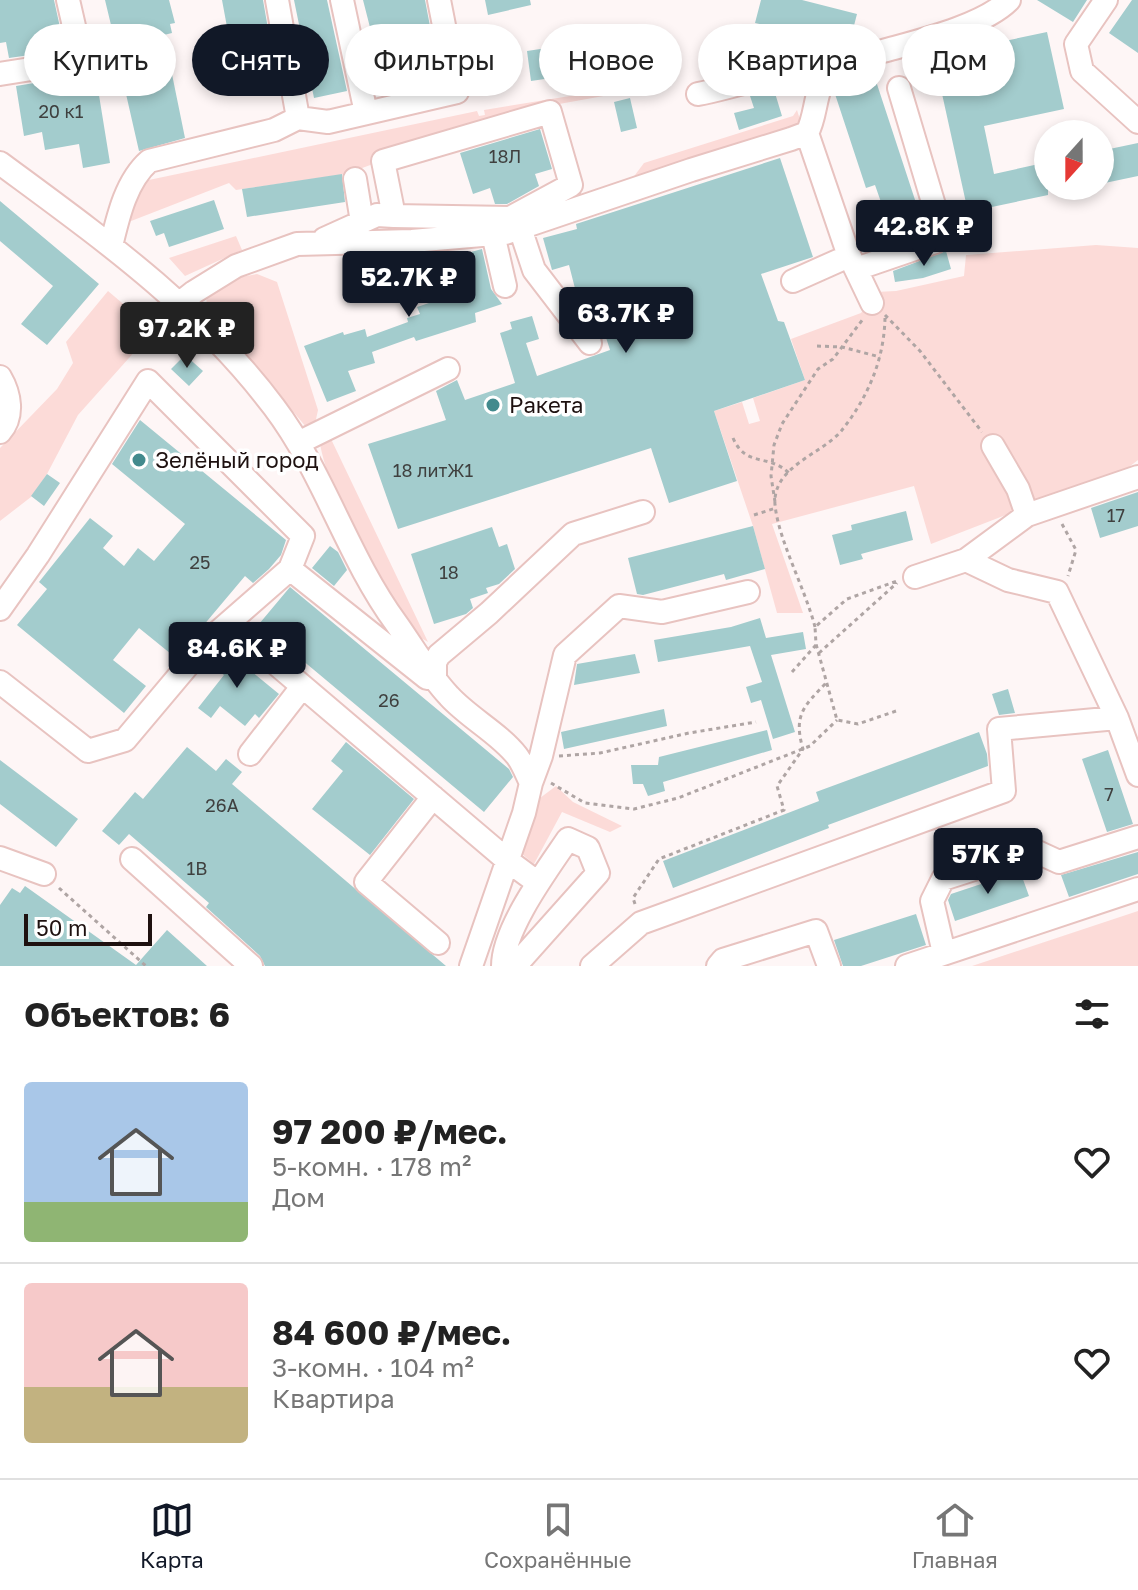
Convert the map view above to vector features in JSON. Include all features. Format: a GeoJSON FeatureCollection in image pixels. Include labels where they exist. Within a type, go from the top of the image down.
{"type":"FeatureCollection","features":[{"type":"Feature","properties":{"kind":"street"},"geometry":{"type":"LineString","coordinates":[[0,74],[82,61],[68,0]]}},
{"type":"Feature","properties":{"kind":"street"},"geometry":{"type":"LineString","coordinates":[[277,0],[298,118]]}},
{"type":"Feature","properties":{"kind":"street"},"geometry":{"type":"LineString","coordinates":[[342,0],[366,113]]}},
{"type":"Feature","properties":{"kind":"street"},"geometry":{"type":"LineString","coordinates":[[111,246],[136,172],[149,161],[274,130],[298,118],[328,122],[457,92],[439,0]]}},
{"type":"Feature","properties":{"kind":"street"},"geometry":{"type":"LineString","coordinates":[[886,49],[966,25],[1009,0]]}},
{"type":"Feature","properties":{"kind":"street"},"geometry":{"type":"LineString","coordinates":[[1106,0],[1076,44],[1082,71],[1138,122]]}},
{"type":"Feature","properties":{"kind":"street"},"geometry":{"type":"LineString","coordinates":[[793,281],[935,242],[939,222],[899,88]]}},
{"type":"Feature","properties":{"kind":"street"},"geometry":{"type":"LineString","coordinates":[[180,303],[236,266],[297,244],[412,241],[493,234],[520,228],[807,133],[815,119],[816,96]]}},
{"type":"Feature","properties":{"kind":"street"},"geometry":{"type":"LineString","coordinates":[[314,243],[377,215],[394,216],[510,218],[571,185],[550,112],[383,161],[394,216]]}},
{"type":"Feature","properties":{"kind":"street"},"geometry":{"type":"LineString","coordinates":[[807,133],[852,263],[878,309]]}},
{"type":"Feature","properties":{"kind":"street"},"geometry":{"type":"LineString","coordinates":[[0,163],[111,246],[202,322],[275,408],[298,443],[384,607],[449,696]]}},
{"type":"Feature","properties":{"kind":"street"},"geometry":{"type":"LineString","coordinates":[[355,179],[362,222]]}},
{"type":"Feature","properties":{"kind":"street"},"geometry":{"type":"LineString","coordinates":[[520,228],[534,270],[590,343]]}},
{"type":"Feature","properties":{"kind":"street"},"geometry":{"type":"LineString","coordinates":[[493,234],[505,286]]}},
{"type":"Feature","properties":{"kind":"street"},"geometry":{"type":"LineString","coordinates":[[298,443],[448,369]]}},
{"type":"Feature","properties":{"kind":"street"},"geometry":{"type":"LineString","coordinates":[[0,377],[9,398],[9,412],[5,427],[0,432]]}},
{"type":"Feature","properties":{"kind":"street"},"geometry":{"type":"LineString","coordinates":[[0,609],[38,555],[148,381],[303,536],[290,569],[210,639],[125,740],[88,751],[0,682]]}},
{"type":"Feature","properties":{"kind":"street"},"geometry":{"type":"LineString","coordinates":[[993,446],[1018,489],[1027,515]]}},
{"type":"Feature","properties":{"kind":"street"},"geometry":{"type":"LineString","coordinates":[[907,579],[966,560],[1027,515],[1138,477]]}},
{"type":"Feature","properties":{"kind":"street"},"geometry":{"type":"LineString","coordinates":[[435,678],[435,662],[439,655],[573,534],[643,512]]}},
{"type":"Feature","properties":{"kind":"street"},"geometry":{"type":"LineString","coordinates":[[966,560],[1008,580],[1057,592],[1134,748],[1138,775]]}},
{"type":"Feature","properties":{"kind":"street"},"geometry":{"type":"LineString","coordinates":[[290,569],[536,770]]}},
{"type":"Feature","properties":{"kind":"street"},"geometry":{"type":"LineString","coordinates":[[471,966],[524,813],[565,655],[619,606],[662,612],[748,592]]}},
{"type":"Feature","properties":{"kind":"street"},"geometry":{"type":"LineString","coordinates":[[261,651],[538,883]]}},
{"type":"Feature","properties":{"kind":"street"},"geometry":{"type":"LineString","coordinates":[[250,754],[302,687]]}},
{"type":"Feature","properties":{"kind":"street"},"geometry":{"type":"LineString","coordinates":[[592,966],[641,923],[1004,791],[999,729],[1117,718]]}},
{"type":"Feature","properties":{"kind":"street"},"geometry":{"type":"LineString","coordinates":[[433,797],[366,882],[438,943]]}},
{"type":"Feature","properties":{"kind":"street"},"geometry":{"type":"LineString","coordinates":[[944,953],[932,901],[943,879],[1033,850],[1059,862],[1138,837]]}},
{"type":"Feature","properties":{"kind":"street"},"geometry":{"type":"LineString","coordinates":[[503,966],[503,951],[538,883],[568,839],[588,848],[598,873],[515,966]]}},
{"type":"Feature","properties":{"kind":"street"},"geometry":{"type":"LineString","coordinates":[[0,858],[44,874]]}},
{"type":"Feature","properties":{"kind":"street"},"geometry":{"type":"LineString","coordinates":[[132,859],[251,966]]}},
{"type":"Feature","properties":{"kind":"street"},"geometry":{"type":"LineString","coordinates":[[907,966],[1138,889]]}},
{"type":"Feature","properties":{"kind":"street"},"geometry":{"type":"LineString","coordinates":[[718,966],[723,960],[816,931],[829,966]]}},
{"type":"Feature","properties":{"kind":"path"},"geometry":{"type":"LineString","coordinates":[[837,720],[818,653],[815,627],[781,531],[771,476],[774,445],[782,424],[818,369],[833,359],[878,309]]}},
{"type":"Feature","properties":{"kind":"path"},"geometry":{"type":"LineString","coordinates":[[775,502],[782,480],[804,458],[840,433],[869,388],[882,358],[878,309]]}},
{"type":"Feature","properties":{"kind":"path"},"geometry":{"type":"LineString","coordinates":[[878,309],[920,351],[993,446]]}},
{"type":"Feature","properties":{"kind":"path"},"geometry":{"type":"LineString","coordinates":[[817,346],[842,347],[882,358]]}},
{"type":"Feature","properties":{"kind":"path"},"geometry":{"type":"LineString","coordinates":[[733,438],[738,450],[750,459],[773,462],[789,473]]}},
{"type":"Feature","properties":{"kind":"path"},"geometry":{"type":"LineString","coordinates":[[1052,507],[1076,550],[1070,572],[1057,592]]}},
{"type":"Feature","properties":{"kind":"path"},"geometry":{"type":"LineString","coordinates":[[754,515],[776,508]]}},
{"type":"Feature","properties":{"kind":"path"},"geometry":{"type":"LineString","coordinates":[[815,627],[847,599],[907,579]]}},
{"type":"Feature","properties":{"kind":"path"},"geometry":{"type":"LineString","coordinates":[[818,653],[907,579]]}},
{"type":"Feature","properties":{"kind":"path"},"geometry":{"type":"LineString","coordinates":[[792,672],[816,644]]}},
{"type":"Feature","properties":{"kind":"path"},"geometry":{"type":"LineString","coordinates":[[803,749],[798,735],[801,710],[826,683]]}},
{"type":"Feature","properties":{"kind":"path"},"geometry":{"type":"LineString","coordinates":[[837,720],[858,724],[896,711]]}},
{"type":"Feature","properties":{"kind":"path"},"geometry":{"type":"LineString","coordinates":[[536,770],[547,781],[585,803],[634,809],[678,798],[803,749],[820,738],[837,720]]}},
{"type":"Feature","properties":{"kind":"path"},"geometry":{"type":"LineString","coordinates":[[536,770],[689,733],[756,722]]}},
{"type":"Feature","properties":{"kind":"path"},"geometry":{"type":"LineString","coordinates":[[641,923],[633,898],[659,859],[784,810],[777,786],[803,749]]}},
{"type":"Feature","properties":{"kind":"path"},"geometry":{"type":"LineString","coordinates":[[44,874],[146,966]]}},
{"type":"Feature","properties":{"kind":"shaded area"},"geometry":{"type":"Polygon","coordinates":[[[570,96],[603,96],[537,108],[371,156],[373,164],[346,174],[236,190],[229,183],[126,223],[144,181],[477,111],[479,116],[485,115],[484,110],[570,96]]]}},
{"type":"Feature","properties":{"kind":"shaded area"},"geometry":{"type":"Polygon","coordinates":[[[797,110],[801,123],[632,179],[644,163],[793,116],[797,110]]]}},
{"type":"Feature","properties":{"kind":"shaded area"},"geometry":{"type":"Polygon","coordinates":[[[236,236],[242,250],[185,276],[169,258],[236,236]]]}},
{"type":"Feature","properties":{"kind":"shaded area"},"geometry":{"type":"Polygon","coordinates":[[[1096,245],[1138,248],[1138,460],[1129,467],[931,544],[914,486],[772,524],[803,613],[777,613],[753,526],[714,411],[742,402],[749,424],[760,421],[753,398],[805,380],[791,339],[861,313],[876,292],[896,291],[964,276],[966,255],[1096,245]]]}},
{"type":"Feature","properties":{"kind":"shaded area"},"geometry":{"type":"Polygon","coordinates":[[[257,274],[277,282],[318,410],[315,424],[306,427],[207,308],[206,294],[230,279],[257,274]]]}},
{"type":"Feature","properties":{"kind":"shaded area"},"geometry":{"type":"Polygon","coordinates":[[[108,291],[154,330],[78,415],[47,474],[31,497],[0,521],[0,448],[57,389],[73,363],[66,342],[108,291]]]}},
{"type":"Feature","properties":{"kind":"shaded area"},"geometry":{"type":"Polygon","coordinates":[[[331,439],[428,642],[414,634],[346,517],[320,444],[331,439]]]}},
{"type":"Feature","properties":{"kind":"shaded area"},"geometry":{"type":"Polygon","coordinates":[[[556,786],[573,802],[622,826],[610,832],[562,812],[534,864],[522,854],[540,798],[556,786]]]}},
{"type":"Feature","properties":{"kind":"shaded area"},"geometry":{"type":"Polygon","coordinates":[[[1138,911],[1138,966],[972,966],[1138,911]]]}},
{"type":"Feature","properties":{"kind":"building"},"geometry":{"type":"Polygon","coordinates":[[[0,0],[54,0],[59,24],[24,24],[24,56],[9,58],[6,42],[0,43],[0,0]]]}},
{"type":"Feature","properties":{"kind":"building"},"geometry":{"type":"Polygon","coordinates":[[[105,0],[169,0],[175,23],[170,24],[111,24],[105,0]]]}},
{"type":"Feature","properties":{"kind":"building"},"geometry":{"type":"Polygon","coordinates":[[[222,0],[263,0],[267,24],[226,24],[222,0]]]}},
{"type":"Feature","properties":{"kind":"building"},"geometry":{"type":"Polygon","coordinates":[[[294,0],[327,0],[345,91],[329,95],[329,24],[299,24],[294,0]]]}},
{"type":"Feature","properties":{"kind":"building"},"geometry":{"type":"Polygon","coordinates":[[[363,0],[425,0],[430,24],[369,24],[363,0]]]}},
{"type":"Feature","properties":{"kind":"building"},"geometry":{"type":"Polygon","coordinates":[[[485,0],[530,0],[531,5],[488,15],[485,0]]]}},
{"type":"Feature","properties":{"kind":"building"},"geometry":{"type":"Polygon","coordinates":[[[761,0],[802,0],[857,14],[854,24],[755,23],[761,0]]]}},
{"type":"Feature","properties":{"kind":"building"},"geometry":{"type":"Polygon","coordinates":[[[1037,0],[1087,0],[1073,22],[1037,0]]]}},
{"type":"Feature","properties":{"kind":"building"},"geometry":{"type":"Polygon","coordinates":[[[1132,0],[1138,0],[1138,53],[1109,33],[1132,0]]]}},
{"type":"Feature","properties":{"kind":"building"},"geometry":{"type":"Polygon","coordinates":[[[1047,32],[1064,109],[984,126],[994,174],[1034,165],[1034,198],[968,212],[942,96],[1015,96],[1015,39],[1047,32]]]}},
{"type":"Feature","properties":{"kind":"building"},"geometry":{"type":"Polygon","coordinates":[[[539,49],[539,80],[531,81],[527,51],[539,49]]]}},
{"type":"Feature","properties":{"kind":"building"},"geometry":{"type":"Polygon","coordinates":[[[24,85],[24,96],[99,96],[110,163],[83,168],[79,144],[45,150],[42,132],[24,136],[16,86],[24,85]]]}},
{"type":"Feature","properties":{"kind":"building"},"geometry":{"type":"Polygon","coordinates":[[[176,94],[185,138],[139,151],[126,96],[176,94]]]}},
{"type":"Feature","properties":{"kind":"building"},"geometry":{"type":"Polygon","coordinates":[[[750,96],[776,96],[782,116],[739,130],[734,113],[754,108],[750,96]]]}},
{"type":"Feature","properties":{"kind":"building"},"geometry":{"type":"Polygon","coordinates":[[[836,96],[881,96],[919,212],[888,222],[875,185],[866,188],[836,96]]]}},
{"type":"Feature","properties":{"kind":"building"},"geometry":{"type":"Polygon","coordinates":[[[630,98],[637,128],[621,132],[614,102],[630,98]]]}},
{"type":"Feature","properties":{"kind":"building"},"geometry":{"type":"Polygon","coordinates":[[[540,129],[552,169],[535,174],[539,186],[507,204],[495,204],[490,188],[473,194],[460,153],[540,129]]]}},
{"type":"Feature","properties":{"kind":"building"},"geometry":{"type":"Polygon","coordinates":[[[1138,143],[1138,176],[1114,181],[1114,148],[1138,143]]]}},
{"type":"Feature","properties":{"kind":"building"},"geometry":{"type":"Polygon","coordinates":[[[780,158],[813,257],[761,274],[778,321],[784,322],[805,380],[714,411],[737,481],[669,503],[651,448],[398,529],[368,444],[446,420],[436,391],[457,380],[465,400],[515,383],[500,333],[512,329],[510,322],[532,316],[539,339],[526,343],[537,376],[610,350],[594,300],[579,304],[569,265],[552,270],[543,238],[577,229],[576,224],[780,158]]]}},
{"type":"Feature","properties":{"kind":"building"},"geometry":{"type":"Polygon","coordinates":[[[342,174],[345,202],[247,217],[242,189],[342,174]]]}},
{"type":"Feature","properties":{"kind":"building"},"geometry":{"type":"Polygon","coordinates":[[[214,200],[224,229],[169,247],[164,233],[156,236],[150,221],[214,200]]]}},
{"type":"Feature","properties":{"kind":"building"},"geometry":{"type":"Polygon","coordinates":[[[0,201],[99,284],[47,345],[21,324],[53,286],[0,241],[0,201]]]}},
{"type":"Feature","properties":{"kind":"building"},"geometry":{"type":"Polygon","coordinates":[[[482,249],[491,289],[502,304],[475,313],[476,322],[416,341],[414,337],[372,352],[375,363],[348,371],[356,391],[327,402],[304,346],[343,332],[344,335],[365,329],[367,337],[408,322],[407,318],[420,314],[417,307],[435,301],[427,271],[411,274],[408,255],[439,253],[441,260],[482,249]]]}},
{"type":"Feature","properties":{"kind":"building"},"geometry":{"type":"Polygon","coordinates":[[[946,251],[951,269],[923,278],[895,282],[893,271],[946,251]]]}},
{"type":"Feature","properties":{"kind":"building"},"geometry":{"type":"Polygon","coordinates":[[[185,355],[203,371],[189,386],[171,369],[185,355]]]}},
{"type":"Feature","properties":{"kind":"building"},"geometry":{"type":"Polygon","coordinates":[[[140,420],[286,540],[281,555],[269,569],[253,583],[245,576],[176,658],[139,628],[113,660],[146,686],[124,713],[17,625],[47,589],[39,582],[90,518],[113,536],[103,548],[124,566],[138,548],[154,561],[185,524],[112,464],[140,420]]]}},
{"type":"Feature","properties":{"kind":"building"},"geometry":{"type":"Polygon","coordinates":[[[47,474],[60,483],[44,506],[31,496],[47,474]]]}},
{"type":"Feature","properties":{"kind":"building"},"geometry":{"type":"Polygon","coordinates":[[[1138,492],[1138,526],[1100,538],[1091,508],[1138,492]]]}},
{"type":"Feature","properties":{"kind":"building"},"geometry":{"type":"Polygon","coordinates":[[[906,511],[913,540],[861,554],[863,559],[840,565],[832,535],[852,530],[851,525],[906,511]]]}},
{"type":"Feature","properties":{"kind":"building"},"geometry":{"type":"Polygon","coordinates":[[[753,526],[765,569],[726,580],[724,574],[637,594],[628,558],[753,526]]]}},
{"type":"Feature","properties":{"kind":"building"},"geometry":{"type":"Polygon","coordinates":[[[492,527],[499,547],[507,544],[515,569],[499,584],[486,588],[488,593],[470,599],[473,608],[466,614],[434,624],[411,554],[492,527]]]}},
{"type":"Feature","properties":{"kind":"building"},"geometry":{"type":"Polygon","coordinates":[[[330,546],[338,552],[347,570],[334,586],[312,568],[330,546]]]}},
{"type":"Feature","properties":{"kind":"building"},"geometry":{"type":"Polygon","coordinates":[[[290,587],[509,769],[513,777],[484,812],[259,624],[290,587]]]}},
{"type":"Feature","properties":{"kind":"building"},"geometry":{"type":"Polygon","coordinates":[[[760,618],[766,638],[803,632],[806,649],[771,655],[795,732],[773,739],[761,700],[751,703],[746,687],[762,682],[750,646],[658,662],[654,640],[731,627],[760,618]]]}},
{"type":"Feature","properties":{"kind":"building"},"geometry":{"type":"Polygon","coordinates":[[[222,647],[279,694],[259,718],[255,714],[245,726],[220,706],[211,718],[198,708],[224,675],[208,663],[222,647]]]}},
{"type":"Feature","properties":{"kind":"building"},"geometry":{"type":"Polygon","coordinates":[[[635,654],[640,673],[574,685],[577,664],[635,654]]]}},
{"type":"Feature","properties":{"kind":"building"},"geometry":{"type":"Polygon","coordinates":[[[1008,689],[1015,713],[999,715],[992,694],[1008,689]]]}},
{"type":"Feature","properties":{"kind":"building"},"geometry":{"type":"Polygon","coordinates":[[[664,709],[667,726],[564,749],[561,732],[664,709]]]}},
{"type":"Feature","properties":{"kind":"building"},"geometry":{"type":"Polygon","coordinates":[[[767,730],[772,750],[663,782],[665,791],[648,796],[643,784],[633,784],[631,765],[658,765],[659,757],[767,730]]]}},
{"type":"Feature","properties":{"kind":"building"},"geometry":{"type":"Polygon","coordinates":[[[979,732],[988,766],[828,825],[829,828],[673,888],[663,861],[819,801],[816,792],[979,732]]]}},
{"type":"Feature","properties":{"kind":"building"},"geometry":{"type":"Polygon","coordinates":[[[346,742],[414,799],[370,855],[312,809],[343,771],[331,761],[346,742]]]}},
{"type":"Feature","properties":{"kind":"building"},"geometry":{"type":"Polygon","coordinates":[[[187,747],[216,771],[226,759],[242,772],[232,784],[446,966],[265,966],[260,956],[206,907],[209,903],[129,834],[119,845],[102,831],[135,792],[143,799],[187,747]]]}},
{"type":"Feature","properties":{"kind":"building"},"geometry":{"type":"Polygon","coordinates":[[[1108,750],[1133,824],[1107,832],[1082,759],[1108,750]]]}},
{"type":"Feature","properties":{"kind":"building"},"geometry":{"type":"Polygon","coordinates":[[[0,760],[78,819],[56,847],[0,804],[0,760]]]}},
{"type":"Feature","properties":{"kind":"building"},"geometry":{"type":"Polygon","coordinates":[[[1138,852],[1138,874],[1069,897],[1061,875],[1138,852]]]}},
{"type":"Feature","properties":{"kind":"building"},"geometry":{"type":"Polygon","coordinates":[[[1020,871],[1029,896],[955,921],[948,900],[951,894],[1020,871]]]}},
{"type":"Feature","properties":{"kind":"building"},"geometry":{"type":"Polygon","coordinates":[[[25,886],[136,965],[167,930],[207,966],[0,966],[0,905],[12,888],[20,893],[25,886]]]}},
{"type":"Feature","properties":{"kind":"building"},"geometry":{"type":"Polygon","coordinates":[[[916,914],[926,945],[861,966],[843,966],[834,940],[916,914]]]}},
{"type":"Feature","properties":{"kind":"place","name":"Ракета"},"geometry":{"type":"Point","coordinates":[493,405]}},
{"type":"Feature","properties":{"kind":"place","name":"Зелёный город"},"geometry":{"type":"Point","coordinates":[139,460]}}]}
